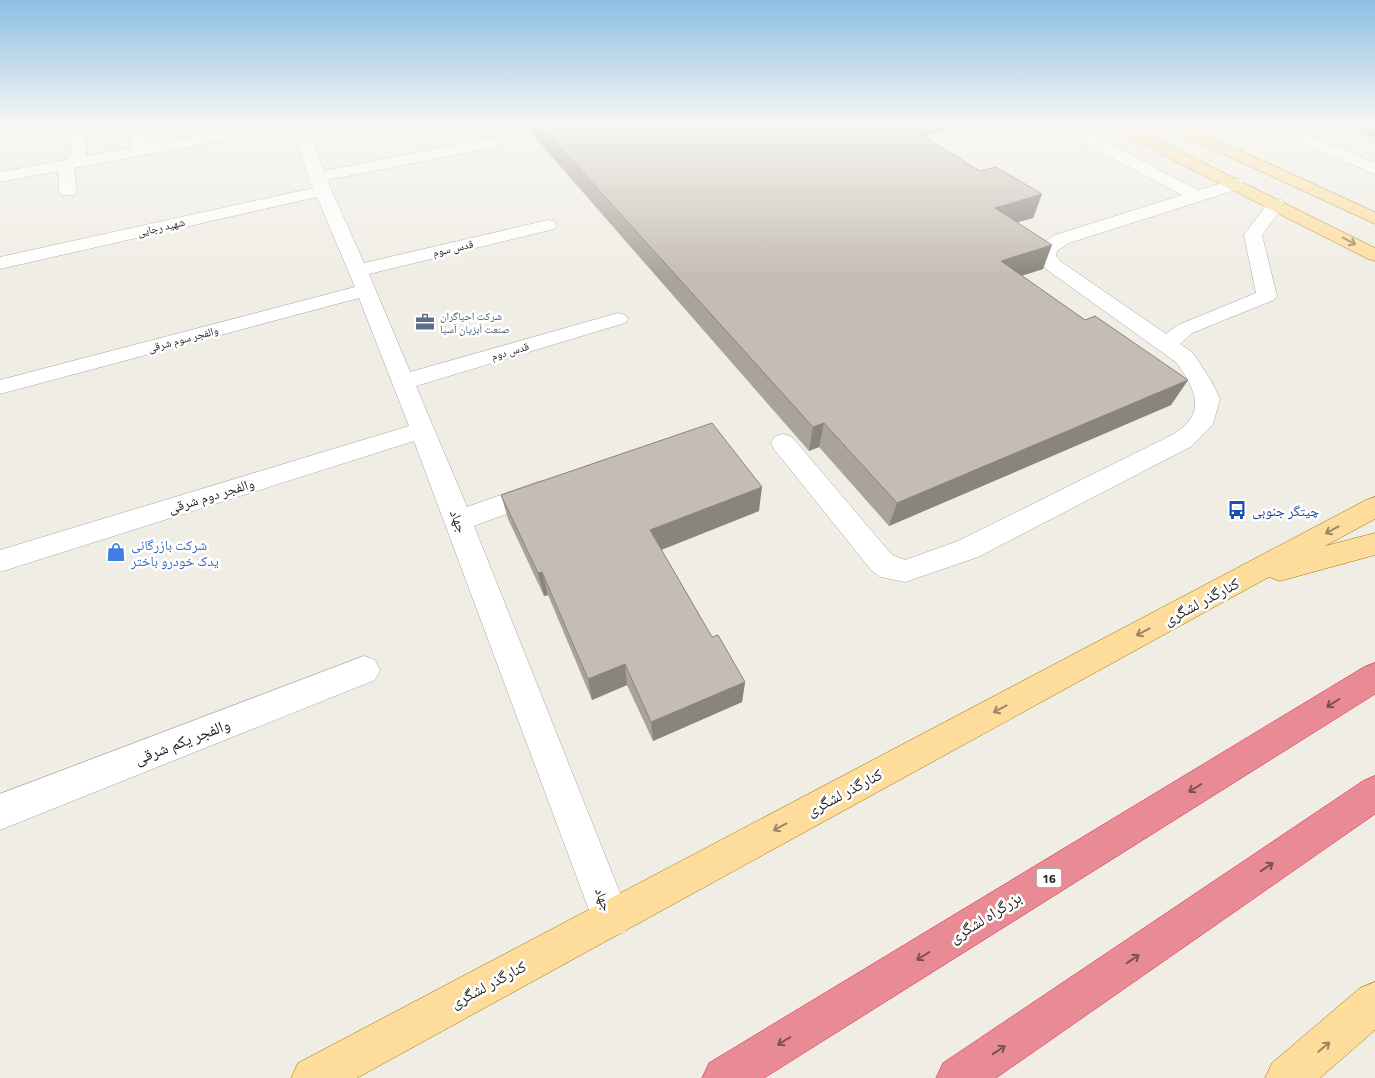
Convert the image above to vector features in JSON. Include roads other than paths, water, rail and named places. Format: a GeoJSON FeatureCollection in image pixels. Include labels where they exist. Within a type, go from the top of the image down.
{"type":"FeatureCollection","features":[{"type":"Feature","properties":{"kind":"highway","name":"بزرگراه لشگری"},"geometry":{"type":"LineString","coordinates":[[724,1078],[1375,677]]}},
{"type":"Feature","properties":{"kind":"highway"},"geometry":{"type":"LineString","coordinates":[[958,1078],[1375,793]]}},
{"type":"Feature","properties":{"kind":"main road"},"geometry":{"type":"LineString","coordinates":[[1220,176],[1375,255]]}},
{"type":"Feature","properties":{"kind":"main road"},"geometry":{"type":"LineString","coordinates":[[1253,176],[1375,235]]}},
{"type":"Feature","properties":{"kind":"main road"},"geometry":{"type":"LineString","coordinates":[[1283,176],[1375,219]]}},
{"type":"Feature","properties":{"kind":"main road"},"geometry":{"type":"LineString","coordinates":[[1318,176],[1357,193]]}},
{"type":"Feature","properties":{"kind":"main road","name":"کنارگذر لشگری"},"geometry":{"type":"LineString","coordinates":[[313,1078],[1375,507]]}},
{"type":"Feature","properties":{"kind":"main road"},"geometry":{"type":"LineString","coordinates":[[1235,582],[1375,544]]}},
{"type":"Feature","properties":{"kind":"main road"},"geometry":{"type":"LineString","coordinates":[[1287,1078],[1375,1003]]}},
{"type":"Feature","properties":{"kind":"street"},"geometry":{"type":"LineString","coordinates":[[68,191],[70,176]]}},
{"type":"Feature","properties":{"kind":"street","name":"جهاد"},"geometry":{"type":"LineString","coordinates":[[317,176],[362,280],[459,521],[611,918]]}},
{"type":"Feature","properties":{"kind":"street","name":"شهید رجایی"},"geometry":{"type":"LineString","coordinates":[[0,263],[352,176]]}},
{"type":"Feature","properties":{"kind":"street"},"geometry":{"type":"LineString","coordinates":[[1159,176],[1198,197]]}},
{"type":"Feature","properties":{"kind":"street"},"geometry":{"type":"LineString","coordinates":[[783,443],[882,563],[892,569],[905,571],[968,549],[1183,440],[1201,424],[1208,399],[1199,379],[1185,358],[1168,344],[1053,265],[1046,258],[1048,248],[1062,239],[1236,184]]}},
{"type":"Feature","properties":{"kind":"street"},"geometry":{"type":"LineString","coordinates":[[1168,344],[1185,329],[1267,296],[1253,235],[1276,204]]}},
{"type":"Feature","properties":{"kind":"street","name":"قدس سوم"},"geometry":{"type":"LineString","coordinates":[[362,280],[548,225]]}},
{"type":"Feature","properties":{"kind":"street","name":"والفجر سوم شرقی"},"geometry":{"type":"LineString","coordinates":[[0,387],[362,280]]}},
{"type":"Feature","properties":{"kind":"street","name":"قدس دوم"},"geometry":{"type":"LineString","coordinates":[[403,382],[618,320]]}},
{"type":"Feature","properties":{"kind":"street","name":"والفجر دوم شرقی"},"geometry":{"type":"LineString","coordinates":[[0,561],[422,430]]}},
{"type":"Feature","properties":{"kind":"street"},"geometry":{"type":"LineString","coordinates":[[459,521],[561,484]]}},
{"type":"Feature","properties":{"kind":"street","name":"والفجر یکم شرقی"},"geometry":{"type":"LineString","coordinates":[[0,812],[364,670]]}},
{"type":"Feature","properties":{"kind":"place","name":"شرکت احیاگران صنعت آبزیان آسیا"},"geometry":{"type":"Point","coordinates":[425,322]}},
{"type":"Feature","properties":{"kind":"place","name":"چیتگر جنوبی"},"geometry":{"type":"Point","coordinates":[1237,510]}},
{"type":"Feature","properties":{"kind":"place","name":"شرکت بازرگانی یدک خودرو باختر"},"geometry":{"type":"Point","coordinates":[116,552]}}]}
